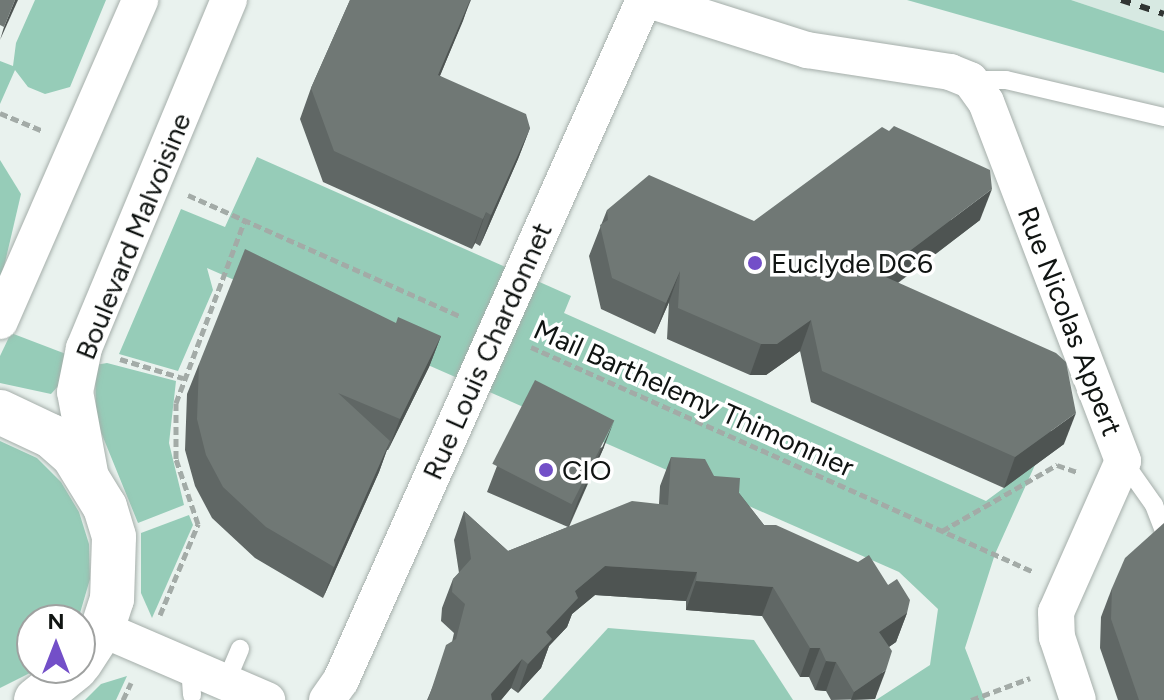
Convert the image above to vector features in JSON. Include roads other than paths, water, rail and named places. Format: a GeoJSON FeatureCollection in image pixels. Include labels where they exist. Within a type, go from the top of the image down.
{"type":"FeatureCollection","features":[{"type":"Feature","properties":{"kind":"street"},"geometry":{"type":"LineString","coordinates":[[0,321],[140,0]]}},
{"type":"Feature","properties":{"kind":"street","name":"Boulevard Malvoisine"},"geometry":{"type":"LineString","coordinates":[[91,478],[76,404],[84,348],[229,0]]}},
{"type":"Feature","properties":{"kind":"street"},"geometry":{"type":"LineString","coordinates":[[647,0],[777,43],[950,72],[970,80]]}},
{"type":"Feature","properties":{"kind":"street","name":"Rue Louis Chardonnet"},"geometry":{"type":"LineString","coordinates":[[327,700],[341,680],[647,0]]}},
{"type":"Feature","properties":{"kind":"street","name":"Rue Nicolas Appert"},"geometry":{"type":"LineString","coordinates":[[970,80],[986,102],[1118,472]]}},
{"type":"Feature","properties":{"kind":"street"},"geometry":{"type":"LineString","coordinates":[[0,412],[51,436],[91,478],[105,507],[115,552],[112,599],[96,627]]}},
{"type":"Feature","properties":{"kind":"street"},"geometry":{"type":"LineString","coordinates":[[1078,700],[1065,665],[1056,612],[1118,472]]}},
{"type":"Feature","properties":{"kind":"street"},"geometry":{"type":"LineString","coordinates":[[96,664],[146,648],[191,681],[226,682],[267,700]]}},
{"type":"Feature","properties":{"kind":"lane"},"geometry":{"type":"LineString","coordinates":[[970,80],[1006,80],[1164,117]]}},
{"type":"Feature","properties":{"kind":"lane"},"geometry":{"type":"LineString","coordinates":[[1118,472],[1154,505],[1164,531]]}},
{"type":"Feature","properties":{"kind":"lane"},"geometry":{"type":"LineString","coordinates":[[226,682],[240,649]]}},
{"type":"Feature","properties":{"kind":"railway"},"geometry":{"type":"LineString","coordinates":[[1121,0],[1164,14]]}},
{"type":"Feature","properties":{"kind":"place","name":"Euclyde DC6"},"geometry":{"type":"Point","coordinates":[755,263]}},
{"type":"Feature","properties":{"kind":"place","name":"CIO"},"geometry":{"type":"Point","coordinates":[546,470]}}]}
